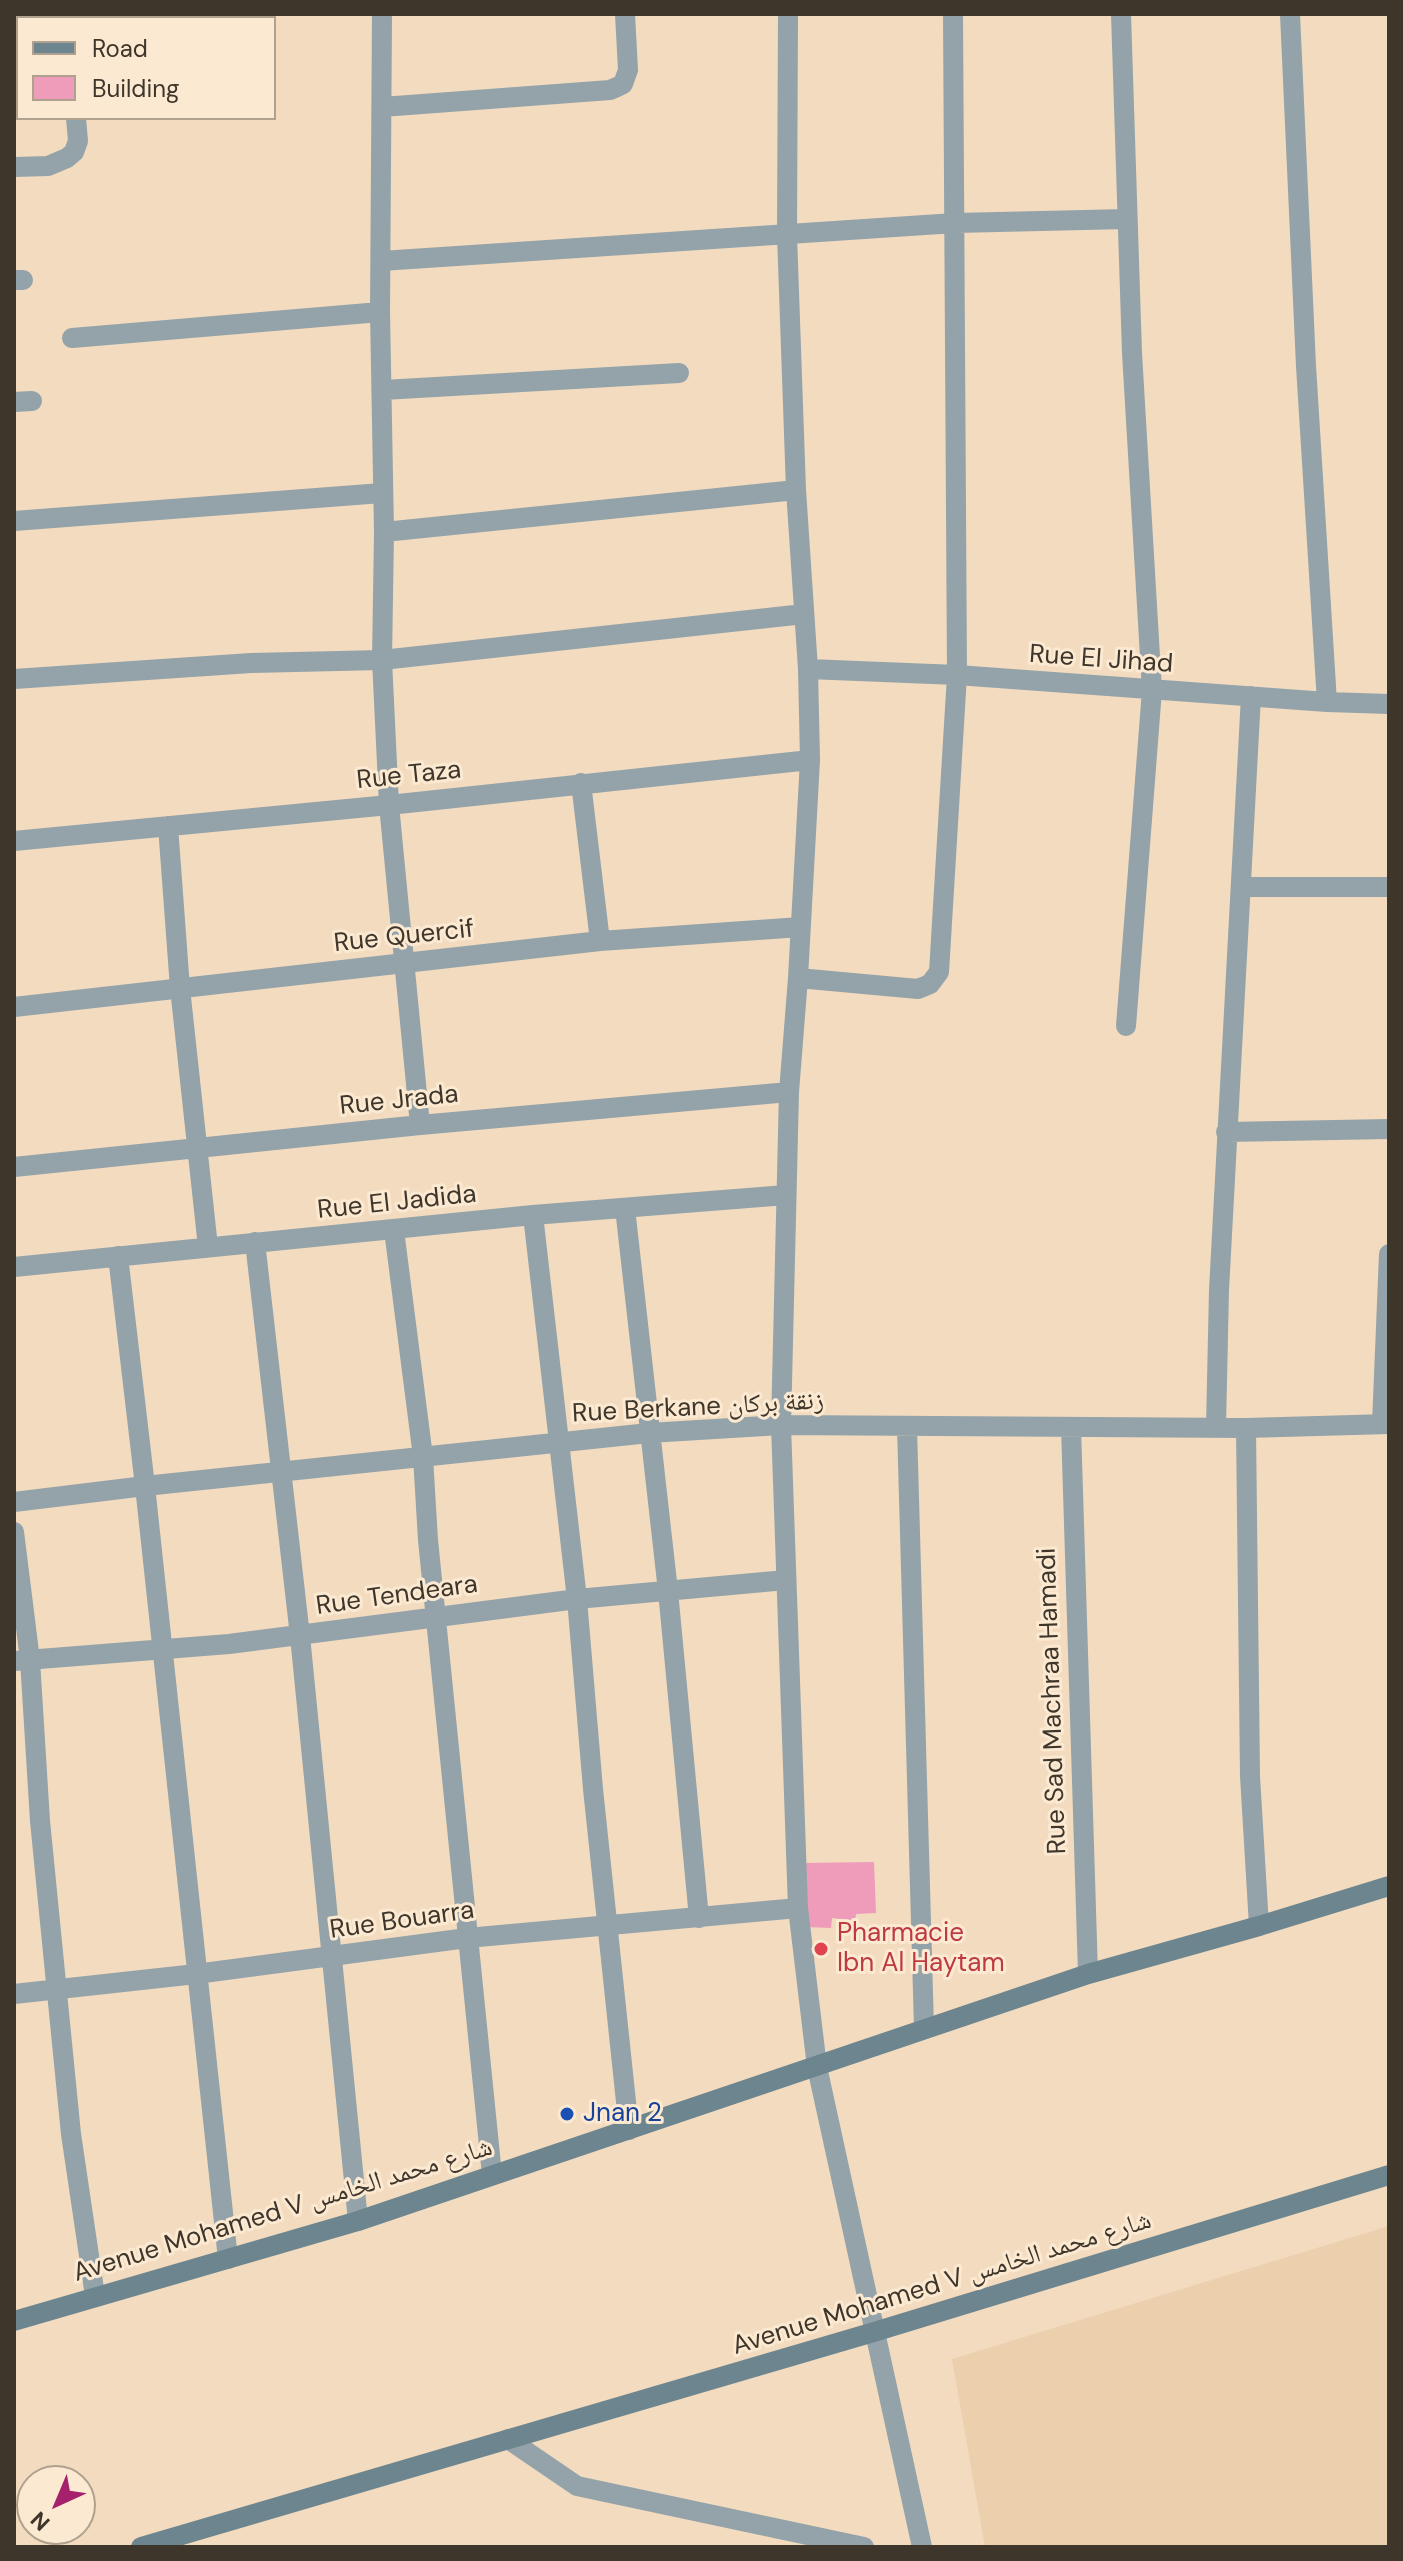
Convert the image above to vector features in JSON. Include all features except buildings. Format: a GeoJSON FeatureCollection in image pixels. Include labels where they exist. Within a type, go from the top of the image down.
{"type":"FeatureCollection","features":[{"type":"Feature","properties":{"kind":"street"},"geometry":{"type":"LineString","coordinates":[[382,14],[382,660],[389,805],[420,1125]]}},
{"type":"Feature","properties":{"kind":"street"},"geometry":{"type":"LineString","coordinates":[[382,107],[610,90],[623,84],[628,70],[625,14]]}},
{"type":"Feature","properties":{"kind":"street"},"geometry":{"type":"LineString","coordinates":[[788,14],[787,235],[810,760],[789,1092],[781,1425],[798,1908],[817,2067],[922,2547]]}},
{"type":"Feature","properties":{"kind":"street"},"geometry":{"type":"LineString","coordinates":[[798,978],[918,989],[936,979],[939,972],[957,675],[953,14]]}},
{"type":"Feature","properties":{"kind":"street"},"geometry":{"type":"LineString","coordinates":[[1121,14],[1132,353],[1152,690],[1126,1026]]}},
{"type":"Feature","properties":{"kind":"street"},"geometry":{"type":"LineString","coordinates":[[1290,14],[1306,366],[1327,702]]}},
{"type":"Feature","properties":{"kind":"street"},"geometry":{"type":"LineString","coordinates":[[14,167],[48,166],[67,158],[74,152],[78,141],[76,120]]}},
{"type":"Feature","properties":{"kind":"street"},"geometry":{"type":"LineString","coordinates":[[381,261],[955,223],[1127,219]]}},
{"type":"Feature","properties":{"kind":"street"},"geometry":{"type":"LineString","coordinates":[[72,338],[380,312]]}},
{"type":"Feature","properties":{"kind":"street"},"geometry":{"type":"LineString","coordinates":[[383,390],[679,373]]}},
{"type":"Feature","properties":{"kind":"street"},"geometry":{"type":"LineString","coordinates":[[384,532],[796,490]]}},
{"type":"Feature","properties":{"kind":"street"},"geometry":{"type":"LineString","coordinates":[[14,521],[382,493]]}},
{"type":"Feature","properties":{"kind":"street"},"geometry":{"type":"LineString","coordinates":[[14,679],[251,663],[382,660],[804,614]]}},
{"type":"Feature","properties":{"kind":"street","name":"Rue El Jihad"},"geometry":{"type":"LineString","coordinates":[[808,669],[957,675],[1389,704]]}},
{"type":"Feature","properties":{"kind":"street"},"geometry":{"type":"LineString","coordinates":[[1216,1427],[1226,1132],[1251,696]]}},
{"type":"Feature","properties":{"kind":"street","name":"Rue Taza"},"geometry":{"type":"LineString","coordinates":[[14,841],[810,760]]}},
{"type":"Feature","properties":{"kind":"street"},"geometry":{"type":"LineString","coordinates":[[581,783],[600,941]]}},
{"type":"Feature","properties":{"kind":"street"},"geometry":{"type":"LineString","coordinates":[[168,826],[180,988],[208,1247]]}},
{"type":"Feature","properties":{"kind":"street"},"geometry":{"type":"LineString","coordinates":[[1241,887],[1389,887]]}},
{"type":"Feature","properties":{"kind":"street","name":"Rue Quercif"},"geometry":{"type":"LineString","coordinates":[[14,1007],[600,941],[801,927]]}},
{"type":"Feature","properties":{"kind":"street","name":"Rue Jrada"},"geometry":{"type":"LineString","coordinates":[[14,1167],[420,1125],[789,1092]]}},
{"type":"Feature","properties":{"kind":"street"},"geometry":{"type":"LineString","coordinates":[[1226,1132],[1389,1129]]}},
{"type":"Feature","properties":{"kind":"street","name":"Rue El Jadida"},"geometry":{"type":"LineString","coordinates":[[14,1267],[533,1215],[786,1195]]}},
{"type":"Feature","properties":{"kind":"street"},"geometry":{"type":"LineString","coordinates":[[625,1208],[668,1591],[699,1918]]}},
{"type":"Feature","properties":{"kind":"street"},"geometry":{"type":"LineString","coordinates":[[533,1215],[577,1599],[593,1789],[629,2130]]}},
{"type":"Feature","properties":{"kind":"street"},"geometry":{"type":"LineString","coordinates":[[394,1230],[423,1457],[435,1617],[492,2175]]}},
{"type":"Feature","properties":{"kind":"street"},"geometry":{"type":"LineString","coordinates":[[255,1242],[300,1636],[358,2221]]}},
{"type":"Feature","properties":{"kind":"street"},"geometry":{"type":"LineString","coordinates":[[1386,1424],[1389,1254]]}},
{"type":"Feature","properties":{"kind":"street"},"geometry":{"type":"LineString","coordinates":[[118,1256],[228,2259]]}},
{"type":"Feature","properties":{"kind":"street","name":"Rue Berkane زنقة بركان"},"geometry":{"type":"LineString","coordinates":[[14,1502],[649,1433],[781,1425],[1246,1428],[1386,1424]]}},
{"type":"Feature","properties":{"kind":"street"},"geometry":{"type":"LineString","coordinates":[[907,1427],[924,2028]]}},
{"type":"Feature","properties":{"kind":"street","name":"Rue Sad Machraa Hamadi"},"geometry":{"type":"LineString","coordinates":[[1071,1427],[1088,1974]]}},
{"type":"Feature","properties":{"kind":"street"},"geometry":{"type":"LineString","coordinates":[[1246,1428],[1250,1776],[1259,1926]]}},
{"type":"Feature","properties":{"kind":"street"},"geometry":{"type":"LineString","coordinates":[[14,1532],[22,1660],[71,2134],[95,2296]]}},
{"type":"Feature","properties":{"kind":"street","name":"Rue Tendeara"},"geometry":{"type":"LineString","coordinates":[[22,1660],[300,1636],[577,1599],[786,1580]]}},
{"type":"Feature","properties":{"kind":"street","name":"Avenue Mohamed V شارع محمد الخامس"},"geometry":{"type":"LineString","coordinates":[[14,2321],[358,2221],[1088,1974],[1389,1886]]}},
{"type":"Feature","properties":{"kind":"street","name":"Rue Bouarra"},"geometry":{"type":"LineString","coordinates":[[14,1994],[196,1974],[467,1938],[798,1908]]}},
{"type":"Feature","properties":{"kind":"street","name":"Avenue Mohamed V شارع محمد الخامس"},"geometry":{"type":"LineString","coordinates":[[141,2547],[874,2332],[1389,2175]]}},
{"type":"Feature","properties":{"kind":"street"},"geometry":{"type":"LineString","coordinates":[[508,2439],[577,2486],[864,2547]]}},
{"type":"Feature","properties":{"kind":"shaded area"},"geometry":{"type":"Polygon","coordinates":[[[1389,2226],[1389,2547],[985,2547],[952,2359],[1389,2226]]]}},
{"type":"Feature","properties":{"kind":"place","name":"Pharmacie Ibn Al Haytam"},"geometry":{"type":"Point","coordinates":[821,1949]}},
{"type":"Feature","properties":{"kind":"place","name":"Jnan 2"},"geometry":{"type":"Point","coordinates":[567,2114]}}]}
